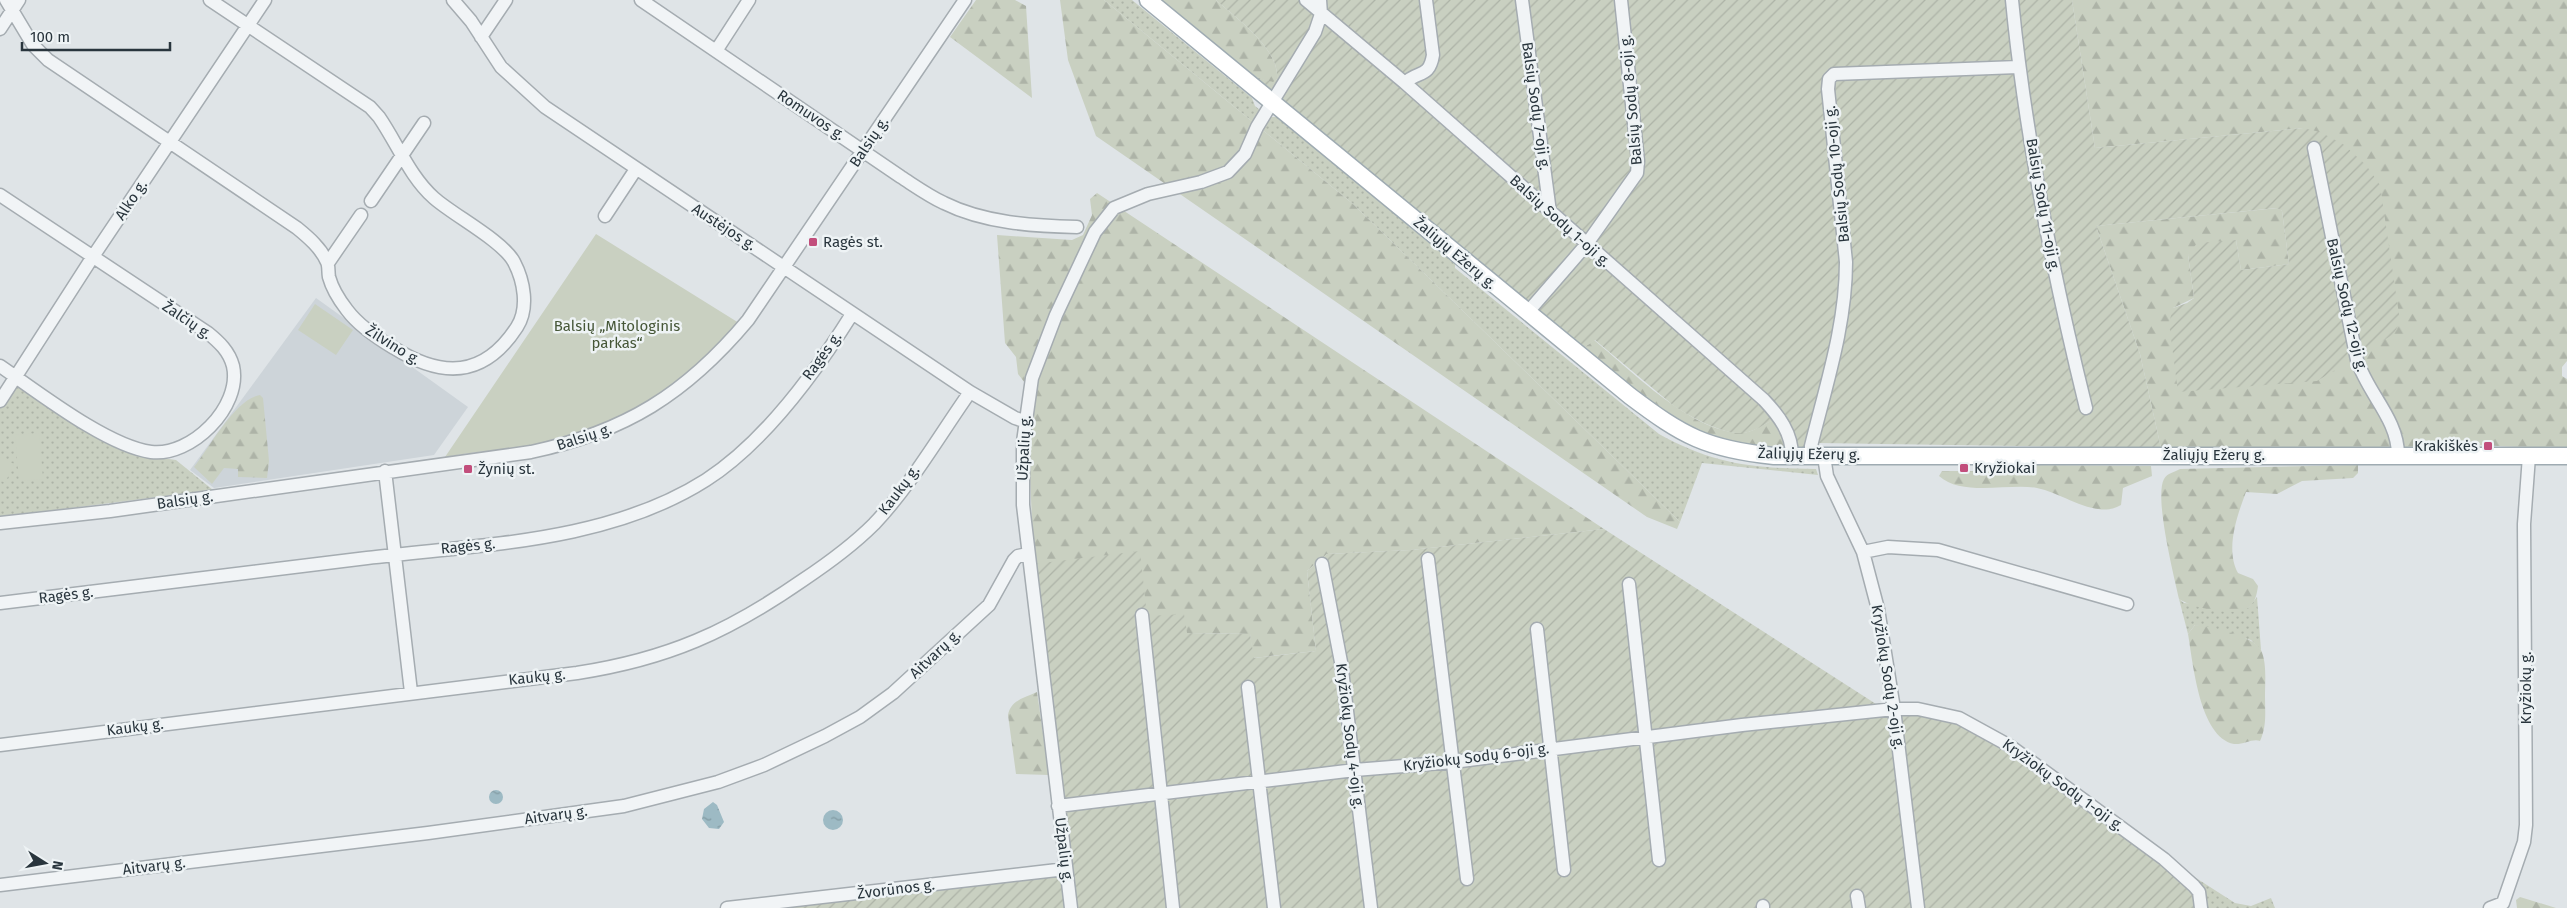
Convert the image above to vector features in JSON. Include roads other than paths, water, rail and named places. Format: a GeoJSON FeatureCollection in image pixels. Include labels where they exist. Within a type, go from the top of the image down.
{"type":"FeatureCollection","features":[{"type":"Feature","properties":{"kind":"main road","name":"Žaliųjų Ežerų g."},"geometry":{"type":"LineString","coordinates":[[1148,0],[1630,396],[1687,435],[1727,450],[1792,456],[2567,456]]}},
{"type":"Feature","properties":{"kind":"street","name":"Žilvino g."},"geometry":{"type":"LineString","coordinates":[[13,3],[33,45],[48,60],[170,141],[297,228],[310,239],[328,263],[330,278],[347,311],[381,341],[429,367],[446,370],[476,363],[499,350],[511,336],[522,318],[524,302],[518,271],[512,259],[502,249],[435,199],[424,188],[379,117],[370,107],[210,0]]}},
{"type":"Feature","properties":{"kind":"street","name":"Alko g."},"geometry":{"type":"LineString","coordinates":[[0,402],[92,258],[265,0]]}},
{"type":"Feature","properties":{"kind":"street","name":"Austėjos g."},"geometry":{"type":"LineString","coordinates":[[453,0],[501,67],[520,87],[545,107],[970,392],[1015,418],[1024,421]]}},
{"type":"Feature","properties":{"kind":"street"},"geometry":{"type":"LineString","coordinates":[[481,37],[506,0]]}},
{"type":"Feature","properties":{"kind":"street","name":"Romuvos g."},"geometry":{"type":"LineString","coordinates":[[641,0],[901,177],[959,209],[1002,220],[1077,227]]}},
{"type":"Feature","properties":{"kind":"street"},"geometry":{"type":"LineString","coordinates":[[716,51],[749,0]]}},
{"type":"Feature","properties":{"kind":"street","name":"Balsių g."},"geometry":{"type":"LineString","coordinates":[[0,523],[110,510],[531,452],[596,435],[623,424],[672,393],[715,356],[748,320],[965,0]]}},
{"type":"Feature","properties":{"kind":"street","name":"Balsių Sodų 1-oji g."},"geometry":{"type":"LineString","coordinates":[[1306,0],[1405,83],[1586,245],[1764,400],[1782,422],[1790,441],[1792,456]]}},
{"type":"Feature","properties":{"kind":"street"},"geometry":{"type":"LineString","coordinates":[[1320,0],[1321,14]]}},
{"type":"Feature","properties":{"kind":"street"},"geometry":{"type":"LineString","coordinates":[[1405,83],[1424,74],[1432,62],[1433,55],[1426,0]]}},
{"type":"Feature","properties":{"kind":"street","name":"Balsių Sodų 7-oji g."},"geometry":{"type":"LineString","coordinates":[[1522,0],[1550,212]]}},
{"type":"Feature","properties":{"kind":"street","name":"Balsių Sodų 8-oji g."},"geometry":{"type":"LineString","coordinates":[[1527,313],[1586,245],[1620,199],[1638,167],[1631,76],[1621,0]]}},
{"type":"Feature","properties":{"kind":"street","name":"Balsių Sodų 11-oji g."},"geometry":{"type":"LineString","coordinates":[[2012,0],[2018,67],[2051,255],[2086,408]]}},
{"type":"Feature","properties":{"kind":"street"},"geometry":{"type":"LineString","coordinates":[[0,29],[13,3]]}},
{"type":"Feature","properties":{"kind":"street","name":"Užpalių g."},"geometry":{"type":"LineString","coordinates":[[1071,908],[1028,554],[1022,482],[1024,421],[1032,378],[1043,346],[1095,232],[1114,208],[1148,194],[1201,182],[1228,172],[1245,154],[1258,127],[1315,32],[1321,14]]}},
{"type":"Feature","properties":{"kind":"street","name":"Balsių Sodų 10-oji g."},"geometry":{"type":"LineString","coordinates":[[1817,456],[1811,446],[1840,333],[1846,289],[1846,262],[1828,89],[1829,79],[1834,74],[2018,67]]}},
{"type":"Feature","properties":{"kind":"street"},"geometry":{"type":"LineString","coordinates":[[371,201],[424,123]]}},
{"type":"Feature","properties":{"kind":"street","name":"Balsių Sodų 12-oji g."},"geometry":{"type":"LineString","coordinates":[[2314,148],[2357,360],[2363,378],[2392,425],[2397,437],[2398,455]]}},
{"type":"Feature","properties":{"kind":"street"},"geometry":{"type":"LineString","coordinates":[[605,216],[636,169]]}},
{"type":"Feature","properties":{"kind":"street","name":"Žalčių g."},"geometry":{"type":"LineString","coordinates":[[0,195],[92,258],[208,333],[221,344],[233,366],[231,392],[226,405],[215,419],[194,440],[182,447],[152,452],[121,444],[99,432],[0,366]]}},
{"type":"Feature","properties":{"kind":"street"},"geometry":{"type":"LineString","coordinates":[[328,263],[361,216]]}},
{"type":"Feature","properties":{"kind":"street","name":"Ragės g."},"geometry":{"type":"LineString","coordinates":[[0,603],[526,539],[576,530],[639,513],[682,494],[707,480],[752,444],[806,379],[852,314]]}},
{"type":"Feature","properties":{"kind":"street","name":"Kaukų g."},"geometry":{"type":"LineString","coordinates":[[0,744],[610,668],[664,654],[727,628],[763,608],[821,568],[873,524],[897,495],[970,392]]}},
{"type":"Feature","properties":{"kind":"street","name":"Kryžiokų Sodų 2-oji g."},"geometry":{"type":"LineString","coordinates":[[1817,456],[1863,552],[1878,609],[1894,709],[1918,908]]}},
{"type":"Feature","properties":{"kind":"street","name":"Kryžiokų g."},"geometry":{"type":"LineString","coordinates":[[2490,908],[2505,906],[2524,842],[2526,826],[2524,524],[2528,456]]}},
{"type":"Feature","properties":{"kind":"street"},"geometry":{"type":"LineString","coordinates":[[385,471],[393,554],[411,692]]}},
{"type":"Feature","properties":{"kind":"street"},"geometry":{"type":"LineString","coordinates":[[1863,552],[1888,547],[1938,550],[2127,604]]}},
{"type":"Feature","properties":{"kind":"street","name":"Aitvarų g."},"geometry":{"type":"LineString","coordinates":[[0,885],[408,835],[624,806],[718,782],[764,765],[825,736],[860,717],[893,693],[989,605],[1014,560],[1018,556],[1028,554]]}},
{"type":"Feature","properties":{"kind":"street"},"geometry":{"type":"LineString","coordinates":[[1428,559],[1467,878]]}},
{"type":"Feature","properties":{"kind":"street","name":"Kryžiokų Sodų 4-oji g."},"geometry":{"type":"LineString","coordinates":[[1322,564],[1341,662],[1371,908]]}},
{"type":"Feature","properties":{"kind":"street"},"geometry":{"type":"LineString","coordinates":[[1628,584],[1659,860]]}},
{"type":"Feature","properties":{"kind":"street"},"geometry":{"type":"LineString","coordinates":[[1142,615],[1173,908]]}},
{"type":"Feature","properties":{"kind":"street"},"geometry":{"type":"LineString","coordinates":[[1536,629],[1564,870]]}},
{"type":"Feature","properties":{"kind":"street"},"geometry":{"type":"LineString","coordinates":[[1248,687],[1274,908]]}},
{"type":"Feature","properties":{"kind":"street","name":"Kryžiokų Sodų 6-oji g."},"geometry":{"type":"LineString","coordinates":[[1058,806],[1355,770],[1453,762],[1549,748],[1894,709]]}},
{"type":"Feature","properties":{"kind":"street","name":"Kryžiokų Sodų 1-oji g."},"geometry":{"type":"LineString","coordinates":[[1894,709],[1918,709],[1959,718],[2010,746],[2164,859],[2199,892],[2202,908]]}},
{"type":"Feature","properties":{"kind":"street","name":"Žvorūnos g."},"geometry":{"type":"LineString","coordinates":[[727,908],[1066,869]]}},
{"type":"Feature","properties":{"kind":"water"},"geometry":{"type":"Polygon","coordinates":[[[493,790],[499,790],[503,797],[499,804],[493,804],[489,800],[489,794],[493,790]]]}},
{"type":"Feature","properties":{"kind":"water"},"geometry":{"type":"Polygon","coordinates":[[[713,802],[717,805],[724,822],[719,829],[709,828],[702,819],[704,809],[713,802]]]}},
{"type":"Feature","properties":{"kind":"water"},"geometry":{"type":"Polygon","coordinates":[[[833,810],[840,813],[843,820],[840,827],[833,830],[826,827],[823,820],[826,813],[833,810]]]}},
{"type":"Feature","properties":{"kind":"place","name":"Ragės st."},"geometry":{"type":"Point","coordinates":[813,242]}},
{"type":"Feature","properties":{"kind":"place","name":"Krakiškės"},"geometry":{"type":"Point","coordinates":[2488,446]}},
{"type":"Feature","properties":{"kind":"place","name":"Kryžiokai"},"geometry":{"type":"Point","coordinates":[1964,468]}},
{"type":"Feature","properties":{"kind":"place","name":"Žynių st."},"geometry":{"type":"Point","coordinates":[468,469]}},
{"type":"Feature","properties":{"kind":"park label","name":"Balsių „Mitologinis parkas“"},"geometry":{"type":"Point","coordinates":[617,334]}}]}
